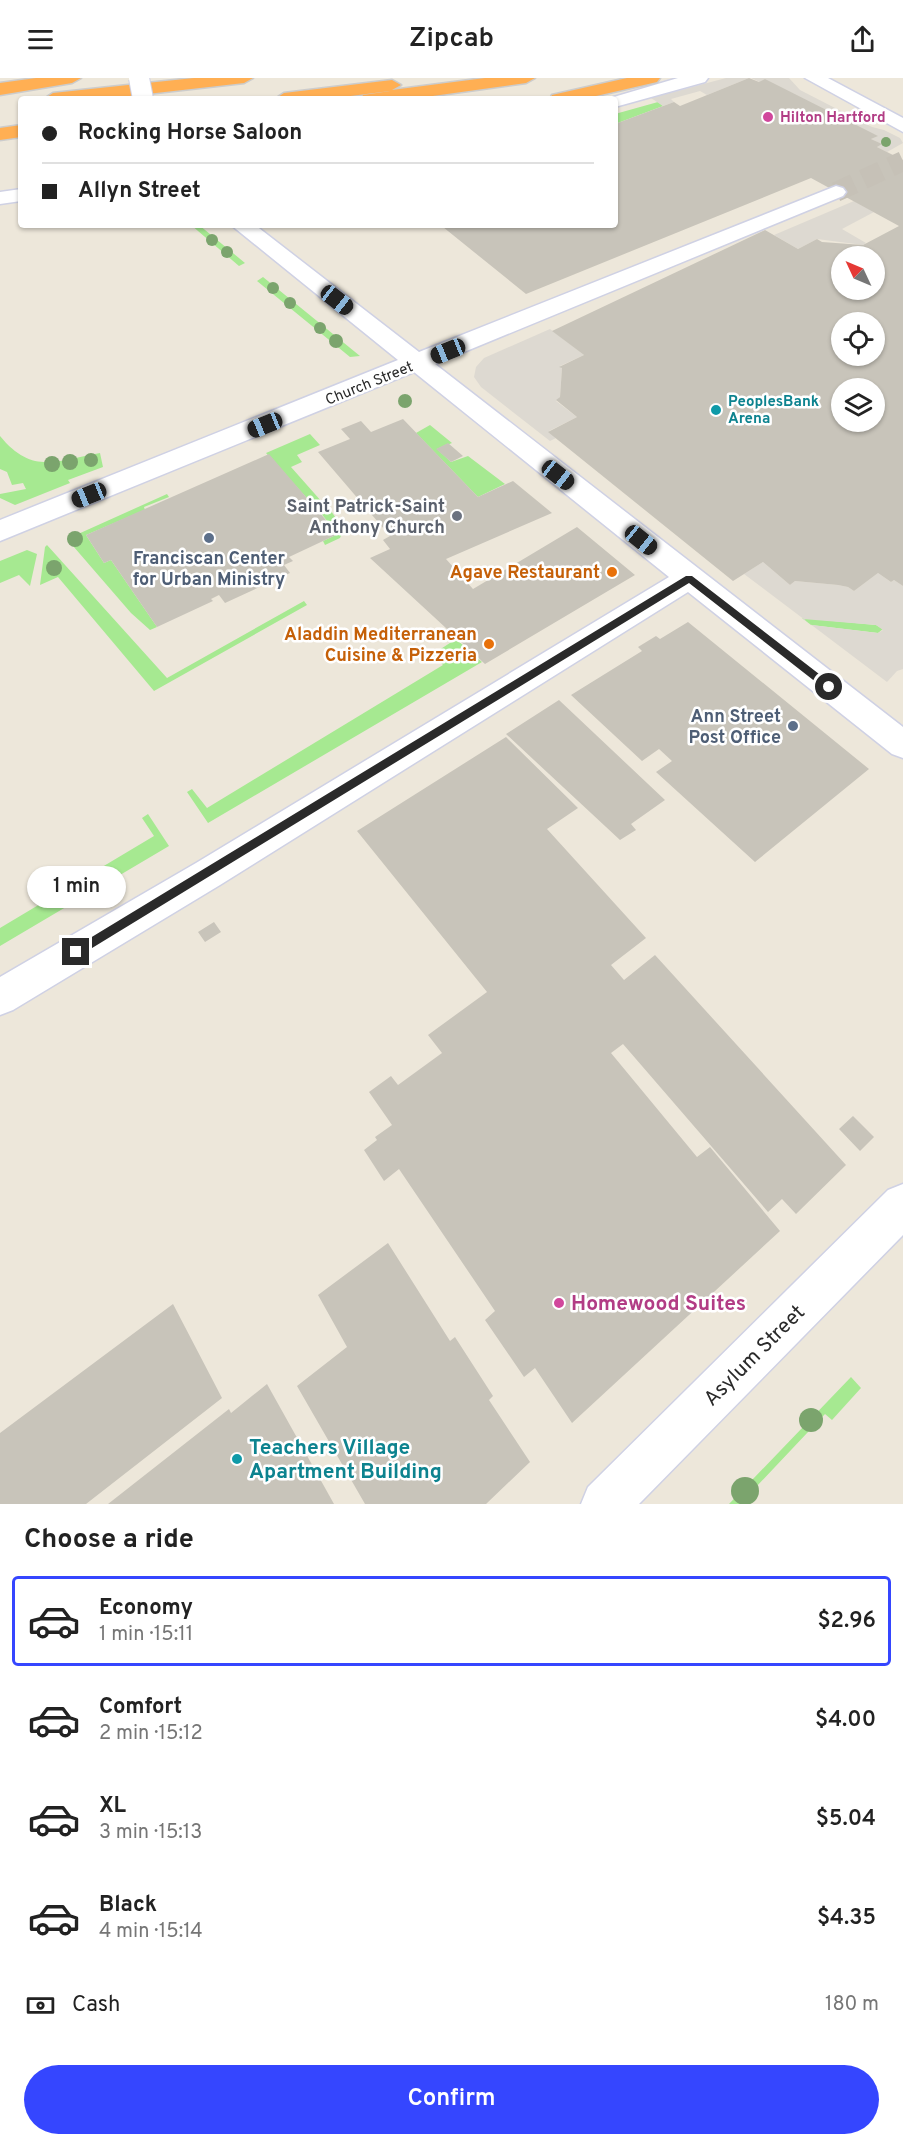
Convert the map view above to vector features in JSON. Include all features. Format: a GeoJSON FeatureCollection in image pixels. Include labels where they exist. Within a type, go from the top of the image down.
{"type":"FeatureCollection","features":[{"type":"Feature","properties":{"kind":"highway"},"geometry":{"type":"LineString","coordinates":[[0,89],[72,78]]}},
{"type":"Feature","properties":{"kind":"highway"},"geometry":{"type":"LineString","coordinates":[[80,96],[244,78]]}},
{"type":"Feature","properties":{"kind":"highway"},"geometry":{"type":"LineString","coordinates":[[306,96],[438,78]]}},
{"type":"Feature","properties":{"kind":"highway"},"geometry":{"type":"LineString","coordinates":[[392,96],[526,78]]}},
{"type":"Feature","properties":{"kind":"highway"},"geometry":{"type":"LineString","coordinates":[[572,96],[651,78]]}},
{"type":"Feature","properties":{"kind":"highway"},"geometry":{"type":"LineString","coordinates":[[0,105],[18,103]]}},
{"type":"Feature","properties":{"kind":"highway"},"geometry":{"type":"LineString","coordinates":[[0,134],[18,131]]}},
{"type":"Feature","properties":{"kind":"highway"},"geometry":{"type":"LineString","coordinates":[[0,152],[18,150]]}},
{"type":"Feature","properties":{"kind":"street"},"geometry":{"type":"LineString","coordinates":[[139,78],[142,96]]}},
{"type":"Feature","properties":{"kind":"street"},"geometry":{"type":"LineString","coordinates":[[618,100],[699,78]]}},
{"type":"Feature","properties":{"kind":"street"},"geometry":{"type":"LineString","coordinates":[[814,78],[903,126]]}},
{"type":"Feature","properties":{"kind":"street"},"geometry":{"type":"LineString","coordinates":[[845,78],[903,108]]}},
{"type":"Feature","properties":{"kind":"street","name":"Church Street"},"geometry":{"type":"LineString","coordinates":[[0,531],[836,192]]}},
{"type":"Feature","properties":{"kind":"street"},"geometry":{"type":"LineString","coordinates":[[0,198],[18,195]]}},
{"type":"Feature","properties":{"kind":"street"},"geometry":{"type":"LineString","coordinates":[[246,228],[903,745]]}},
{"type":"Feature","properties":{"kind":"street"},"geometry":{"type":"LineString","coordinates":[[0,997],[208,874],[689,578]]}},
{"type":"Feature","properties":{"kind":"street","name":"Asylum Street"},"geometry":{"type":"LineString","coordinates":[[605,1504],[903,1205]]}},
{"type":"Feature","properties":{"kind":"green space"},"geometry":{"type":"Polygon","coordinates":[[[658,102],[663,106],[618,123],[618,113],[658,102]]]}},
{"type":"Feature","properties":{"kind":"green space"},"geometry":{"type":"Polygon","coordinates":[[[195,228],[203,228],[245,263],[239,266],[195,228]]]}},
{"type":"Feature","properties":{"kind":"green space"},"geometry":{"type":"Polygon","coordinates":[[[263,277],[360,356],[350,357],[257,281],[263,277]]]}},
{"type":"Feature","properties":{"kind":"green space"},"geometry":{"type":"Polygon","coordinates":[[[430,425],[452,443],[437,449],[451,462],[468,456],[505,484],[478,497],[416,433],[430,425]]]}},
{"type":"Feature","properties":{"kind":"green space"},"geometry":{"type":"Polygon","coordinates":[[[310,434],[320,445],[297,455],[302,462],[291,467],[322,502],[314,506],[266,453],[310,434]]]}},
{"type":"Feature","properties":{"kind":"green space"},"geometry":{"type":"Polygon","coordinates":[[[0,436],[12,448],[34,461],[57,461],[100,453],[103,467],[68,480],[70,483],[15,505],[0,498],[0,494],[26,489],[23,483],[12,485],[7,472],[0,469],[0,436]]]}},
{"type":"Feature","properties":{"kind":"green space"},"geometry":{"type":"Polygon","coordinates":[[[167,494],[169,497],[144,507],[145,510],[86,535],[104,563],[111,560],[157,627],[150,630],[131,613],[67,539],[167,494]]]}},
{"type":"Feature","properties":{"kind":"green space"},"geometry":{"type":"Polygon","coordinates":[[[328,507],[344,529],[340,538],[325,545],[323,541],[338,534],[319,511],[328,507]]]}},
{"type":"Feature","properties":{"kind":"green space"},"geometry":{"type":"Polygon","coordinates":[[[47,545],[167,678],[304,601],[307,605],[154,691],[58,577],[40,585],[47,545]]]}},
{"type":"Feature","properties":{"kind":"green space"},"geometry":{"type":"Polygon","coordinates":[[[27,550],[37,554],[30,586],[19,575],[0,583],[0,561],[27,550]]]}},
{"type":"Feature","properties":{"kind":"green space"},"geometry":{"type":"Polygon","coordinates":[[[802,618],[876,625],[883,629],[878,633],[811,625],[802,618]]]}},
{"type":"Feature","properties":{"kind":"green space"},"geometry":{"type":"Polygon","coordinates":[[[456,639],[482,662],[208,823],[187,792],[192,789],[207,808],[443,665],[433,654],[456,639]]]}},
{"type":"Feature","properties":{"kind":"green space"},"geometry":{"type":"Polygon","coordinates":[[[148,814],[169,846],[0,946],[0,928],[154,836],[142,818],[148,814]]]}},
{"type":"Feature","properties":{"kind":"green space"},"geometry":{"type":"Polygon","coordinates":[[[851,1377],[861,1388],[832,1420],[825,1414],[740,1504],[729,1504],[851,1377]]]}},
{"type":"Feature","properties":{"kind":"shaded area"},"geometry":{"type":"Polygon","coordinates":[[[726,78],[749,78],[707,95],[700,91],[671,99],[674,102],[663,106],[651,98],[726,78]]]}},
{"type":"Feature","properties":{"kind":"shaded area"},"geometry":{"type":"Polygon","coordinates":[[[751,78],[789,78],[800,90],[872,127],[900,138],[903,143],[887,152],[877,147],[881,144],[871,139],[877,136],[751,78]]]}},
{"type":"Feature","properties":{"kind":"shaded area"},"geometry":{"type":"Polygon","coordinates":[[[854,201],[874,212],[842,229],[866,243],[863,245],[817,239],[798,249],[774,235],[854,201]]]}},
{"type":"Feature","properties":{"kind":"shaded area"},"geometry":{"type":"Polygon","coordinates":[[[550,329],[584,355],[560,366],[562,368],[560,397],[556,401],[577,417],[549,431],[556,438],[550,441],[481,387],[474,377],[476,367],[484,358],[550,329]]]}},
{"type":"Feature","properties":{"kind":"shaded area"},"geometry":{"type":"Polygon","coordinates":[[[763,562],[790,585],[795,581],[838,585],[854,591],[878,573],[891,582],[894,580],[903,586],[903,669],[897,671],[887,682],[808,622],[812,625],[878,633],[883,630],[876,625],[804,619],[744,574],[763,562]]]}},
{"type":"Feature","properties":{"kind":"building","name":"PeoplesBank Arena"},"geometry":{"type":"Polygon","coordinates":[[[749,78],[759,82],[765,79],[878,136],[871,139],[882,144],[877,147],[903,160],[903,586],[894,580],[891,582],[878,573],[854,591],[838,585],[795,581],[790,585],[763,562],[733,581],[548,432],[577,417],[556,400],[560,397],[562,368],[559,367],[584,355],[552,331],[765,230],[798,249],[817,239],[822,242],[863,245],[899,226],[811,178],[526,294],[444,228],[618,228],[618,123],[674,102],[680,106],[749,78]]]}},
{"type":"Feature","properties":{"kind":"building","name":"Saint Patrick-Saint Anthony Church"},"geometry":{"type":"Polygon","coordinates":[[[403,419],[478,497],[513,481],[552,513],[446,559],[473,589],[577,527],[635,575],[485,664],[370,558],[390,549],[383,540],[390,536],[318,452],[350,439],[341,429],[361,421],[371,432],[403,419]]]}},
{"type":"Feature","properties":{"kind":"building"},"geometry":{"type":"Polygon","coordinates":[[[448,443],[463,456],[451,462],[436,449],[448,443]]]}},
{"type":"Feature","properties":{"kind":"building","name":"Franciscan Center for Urban Ministry"},"geometry":{"type":"Polygon","coordinates":[[[269,454],[338,534],[289,557],[293,561],[284,565],[290,573],[225,603],[219,595],[211,599],[213,601],[157,627],[111,560],[104,563],[86,535],[269,454]]]}},
{"type":"Feature","properties":{"kind":"building"},"geometry":{"type":"Polygon","coordinates":[[[688,622],[869,769],[755,862],[656,772],[672,761],[659,749],[642,761],[571,695],[642,651],[638,647],[656,636],[660,639],[688,622]]]}},
{"type":"Feature","properties":{"kind":"building"},"geometry":{"type":"Polygon","coordinates":[[[559,700],[665,800],[631,824],[636,830],[620,840],[506,734],[559,700]]]}},
{"type":"Feature","properties":{"kind":"building"},"geometry":{"type":"Polygon","coordinates":[[[506,737],[578,808],[547,829],[646,938],[611,965],[624,980],[655,955],[846,1165],[796,1214],[782,1199],[768,1212],[623,1044],[611,1053],[697,1157],[710,1147],[780,1231],[572,1423],[535,1368],[524,1377],[485,1320],[495,1311],[399,1169],[384,1181],[364,1150],[377,1140],[375,1137],[392,1125],[369,1092],[391,1076],[398,1085],[442,1053],[428,1035],[487,992],[357,831],[506,737]]]}},
{"type":"Feature","properties":{"kind":"building"},"geometry":{"type":"Polygon","coordinates":[[[214,922],[221,932],[205,942],[198,932],[214,922]]]}},
{"type":"Feature","properties":{"kind":"building"},"geometry":{"type":"Polygon","coordinates":[[[853,1116],[874,1137],[860,1151],[839,1129],[853,1116]]]}},
{"type":"Feature","properties":{"kind":"building"},"geometry":{"type":"Polygon","coordinates":[[[388,1243],[450,1341],[455,1337],[493,1396],[489,1400],[530,1462],[486,1504],[365,1504],[297,1386],[347,1347],[318,1295],[388,1243]]]}},
{"type":"Feature","properties":{"kind":"building"},"geometry":{"type":"Polygon","coordinates":[[[173,1304],[222,1398],[86,1504],[0,1504],[0,1433],[173,1304]]]}},
{"type":"Feature","properties":{"kind":"building","name":"Teachers Village Apartment Building"},"geometry":{"type":"Polygon","coordinates":[[[267,1384],[334,1504],[108,1504],[229,1409],[231,1413],[267,1384]]]}},
{"type":"Feature","properties":{"kind":"tunnel"},"geometry":{"type":"LineString","coordinates":[[836,192],[903,161]]}},
{"type":"Feature","properties":{"kind":"place","name":"Hilton Hartford"},"geometry":{"type":"Point","coordinates":[768,117]}},
{"type":"Feature","properties":{"kind":"place","name":"PeoplesBank Arena"},"geometry":{"type":"Point","coordinates":[716,410]}},
{"type":"Feature","properties":{"kind":"place","name":"Saint Patrick-Saint Anthony Church"},"geometry":{"type":"Point","coordinates":[457,516]}},
{"type":"Feature","properties":{"kind":"place","name":"Franciscan Center for Urban Ministry"},"geometry":{"type":"Point","coordinates":[209,538]}},
{"type":"Feature","properties":{"kind":"place","name":"Agave Restaurant"},"geometry":{"type":"Point","coordinates":[612,572]}},
{"type":"Feature","properties":{"kind":"place","name":"Aladdin Mediterranean Cuisine & Pizzeria"},"geometry":{"type":"Point","coordinates":[489,644]}},
{"type":"Feature","properties":{"kind":"place","name":"Ann Street Post Office"},"geometry":{"type":"Point","coordinates":[793,726]}},
{"type":"Feature","properties":{"kind":"place","name":"Homewood Suites"},"geometry":{"type":"Point","coordinates":[559,1303]}},
{"type":"Feature","properties":{"kind":"place","name":"Teachers Village Apartment Building"},"geometry":{"type":"Point","coordinates":[237,1459]}},
{"type":"Feature","properties":{"kind":"route"},"geometry":{"type":"LineString","coordinates":[[76,952],[208,874],[689,578],[829,687]]}}]}
